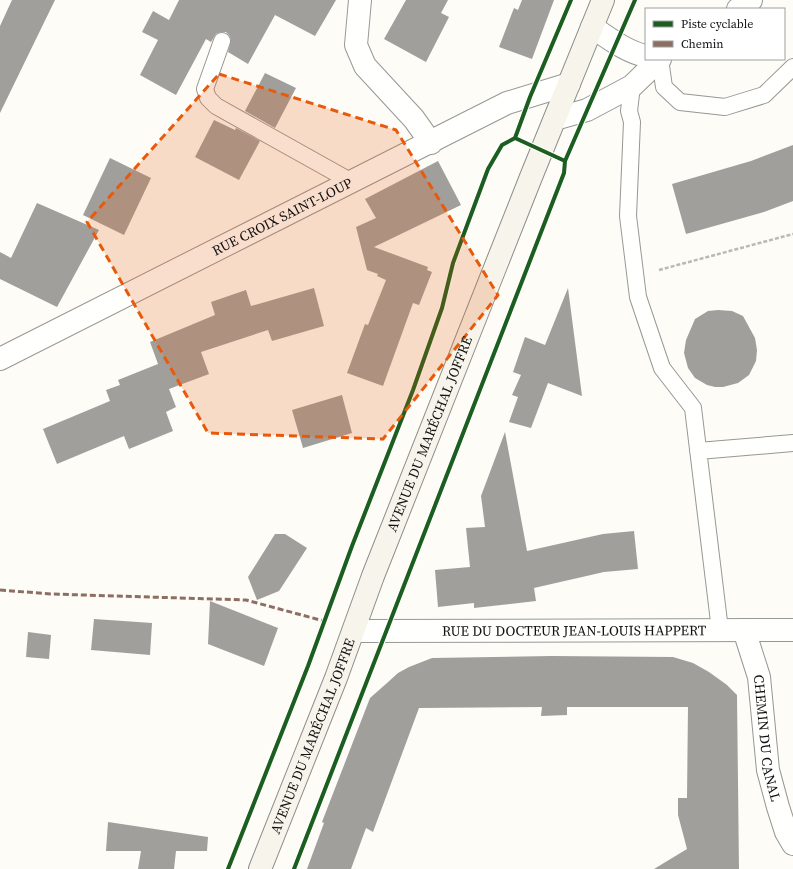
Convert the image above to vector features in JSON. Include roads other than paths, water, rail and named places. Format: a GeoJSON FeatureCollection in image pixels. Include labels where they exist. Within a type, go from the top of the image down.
{"type":"FeatureCollection","features":[{"type":"Feature","properties":{"kind":"main road","name":"AVENUE DU MARÉCHAL JOFFRE"},"geometry":{"type":"LineString","coordinates":[[260,869],[354,631],[374,576],[603,0]]}},
{"type":"Feature","properties":{"kind":"street"},"geometry":{"type":"LineString","coordinates":[[360,0],[356,45],[365,66],[414,119],[430,143]]}},
{"type":"Feature","properties":{"kind":"street"},"geometry":{"type":"LineString","coordinates":[[739,8],[751,0]]}},
{"type":"Feature","properties":{"kind":"street"},"geometry":{"type":"LineString","coordinates":[[592,27],[616,44],[637,54],[645,56]]}},
{"type":"Feature","properties":{"kind":"street"},"geometry":{"type":"LineString","coordinates":[[555,119],[587,110],[632,86],[659,60]]}},
{"type":"Feature","properties":{"kind":"street","name":"RUE CROIX SAINT-LOUP"},"geometry":{"type":"LineString","coordinates":[[0,359],[507,103],[569,84]]}},
{"type":"Feature","properties":{"kind":"street","name":"CHEMIN DU CANAL"},"geometry":{"type":"LineString","coordinates":[[744,630],[759,677],[768,770],[786,832],[793,844]]}},
{"type":"Feature","properties":{"kind":"street","name":"RUE DU DOCTEUR JEAN-LOUIS HAPPERT"},"geometry":{"type":"LineString","coordinates":[[354,631],[793,630]]}},
{"type":"Feature","properties":{"kind":"lane"},"geometry":{"type":"LineString","coordinates":[[222,41],[205,89],[208,98],[216,106],[352,182]]}},
{"type":"Feature","properties":{"kind":"lane"},"geometry":{"type":"LineString","coordinates":[[660,60],[664,87],[680,102],[725,107],[764,95],[793,67]]}},
{"type":"Feature","properties":{"kind":"lane"},"geometry":{"type":"LineString","coordinates":[[632,86],[629,111],[632,122],[628,216],[638,297],[662,368],[693,408],[720,630]]}},
{"type":"Feature","properties":{"kind":"lane"},"geometry":{"type":"LineString","coordinates":[[698,451],[793,443]]}}]}
